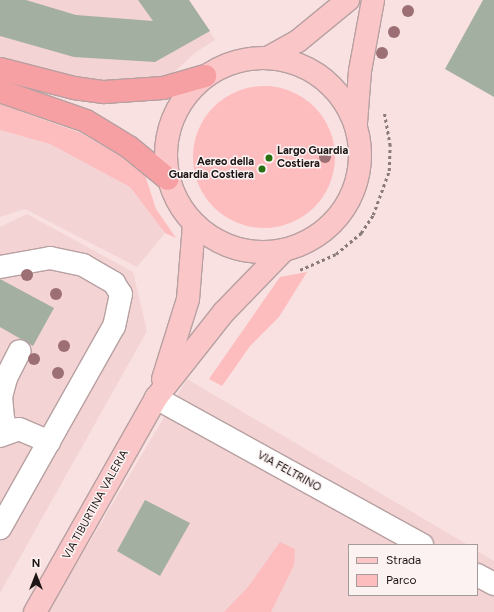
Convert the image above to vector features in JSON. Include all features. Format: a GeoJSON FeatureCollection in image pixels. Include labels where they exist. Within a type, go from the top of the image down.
{"type":"FeatureCollection","features":[{"type":"Feature","properties":{"kind":"highway"},"geometry":{"type":"LineString","coordinates":[[0,69],[74,88],[104,92],[162,88],[206,76]]}},
{"type":"Feature","properties":{"kind":"highway"},"geometry":{"type":"LineString","coordinates":[[0,91],[86,121],[129,147],[168,179]]}},
{"type":"Feature","properties":{"kind":"main road"},"geometry":{"type":"LineString","coordinates":[[348,0],[298,42],[269,57],[225,65],[206,76],[185,96],[171,122],[165,151],[168,179],[180,206],[194,224],[214,239],[236,248],[260,252],[284,250],[310,240],[331,224],[348,203],[358,178],[361,151],[356,124],[360,71],[373,0]]}},
{"type":"Feature","properties":{"kind":"main road"},"geometry":{"type":"LineString","coordinates":[[269,57],[307,68],[323,78],[337,91],[356,124]]}},
{"type":"Feature","properties":{"kind":"main road","name":"VIA TIBURTINA VALERIA"},"geometry":{"type":"LineString","coordinates":[[156,398],[188,299],[194,224]]}},
{"type":"Feature","properties":{"kind":"main road","name":"VIA TIBURTINA VALERIA"},"geometry":{"type":"LineString","coordinates":[[35,612],[156,398],[224,312],[284,250]]}},
{"type":"Feature","properties":{"kind":"street"},"geometry":{"type":"LineString","coordinates":[[0,267],[50,258],[83,265],[114,283],[121,294],[114,326],[0,528]]}},
{"type":"Feature","properties":{"kind":"street"},"geometry":{"type":"LineString","coordinates":[[20,351],[6,378],[1,397],[5,434],[19,429],[49,442]]}},
{"type":"Feature","properties":{"kind":"street","name":"VIA FELTRINO"},"geometry":{"type":"LineString","coordinates":[[156,398],[420,544]]}},
{"type":"Feature","properties":{"kind":"street"},"geometry":{"type":"LineString","coordinates":[[478,576],[494,584]]}},
{"type":"Feature","properties":{"kind":"shaded area"},"geometry":{"type":"Polygon","coordinates":[[[0,0],[189,0],[215,40],[196,52],[171,75],[151,81],[107,83],[80,79],[0,58],[0,0]]]}},
{"type":"Feature","properties":{"kind":"shaded area"},"geometry":{"type":"Polygon","coordinates":[[[0,130],[50,144],[130,187],[165,233],[137,267],[25,209],[0,217],[0,130]]]}},
{"type":"Feature","properties":{"kind":"shaded area"},"geometry":{"type":"Polygon","coordinates":[[[27,214],[133,272],[147,331],[0,593],[0,227],[27,214]]]}},
{"type":"Feature","properties":{"kind":"shaded area"},"geometry":{"type":"Polygon","coordinates":[[[187,379],[466,544],[348,544],[348,596],[478,596],[478,552],[494,561],[494,612],[48,612],[187,379]]]}},
{"type":"Feature","properties":{"kind":"green space"},"geometry":{"type":"Polygon","coordinates":[[[264,86],[285,89],[309,102],[319,112],[332,136],[335,157],[332,178],[319,202],[309,212],[285,225],[264,228],[243,225],[219,212],[209,202],[196,178],[193,157],[196,136],[209,112],[219,102],[243,89],[264,86]]]}},
{"type":"Feature","properties":{"kind":"green space"},"geometry":{"type":"Polygon","coordinates":[[[0,104],[81,133],[122,157],[145,175],[156,209],[176,238],[165,233],[130,187],[50,144],[0,130],[0,104]]]}},
{"type":"Feature","properties":{"kind":"green space"},"geometry":{"type":"Polygon","coordinates":[[[307,272],[279,317],[250,346],[222,386],[209,379],[280,277],[307,272]]]}},
{"type":"Feature","properties":{"kind":"green space"},"geometry":{"type":"Polygon","coordinates":[[[280,542],[295,549],[294,565],[271,612],[224,612],[248,587],[280,542]]]}},
{"type":"Feature","properties":{"kind":"building"},"geometry":{"type":"Polygon","coordinates":[[[0,0],[26,0],[76,15],[153,21],[138,0],[189,0],[210,31],[155,62],[74,57],[0,36],[0,0]]]}},
{"type":"Feature","properties":{"kind":"building"},"geometry":{"type":"Polygon","coordinates":[[[483,0],[494,0],[494,97],[445,69],[483,0]]]}},
{"type":"Feature","properties":{"kind":"building"},"geometry":{"type":"Polygon","coordinates":[[[0,279],[54,308],[33,346],[0,327],[0,279]]]}},
{"type":"Feature","properties":{"kind":"building"},"geometry":{"type":"Polygon","coordinates":[[[145,500],[190,523],[160,576],[117,551],[145,500]]]}},
{"type":"Feature","properties":{"kind":"place","name":"Largo Guardia Costiera"},"geometry":{"type":"Point","coordinates":[269,158]}},
{"type":"Feature","properties":{"kind":"place","name":"Aereo della Guardia Costiera"},"geometry":{"type":"Point","coordinates":[262,169]}}]}
